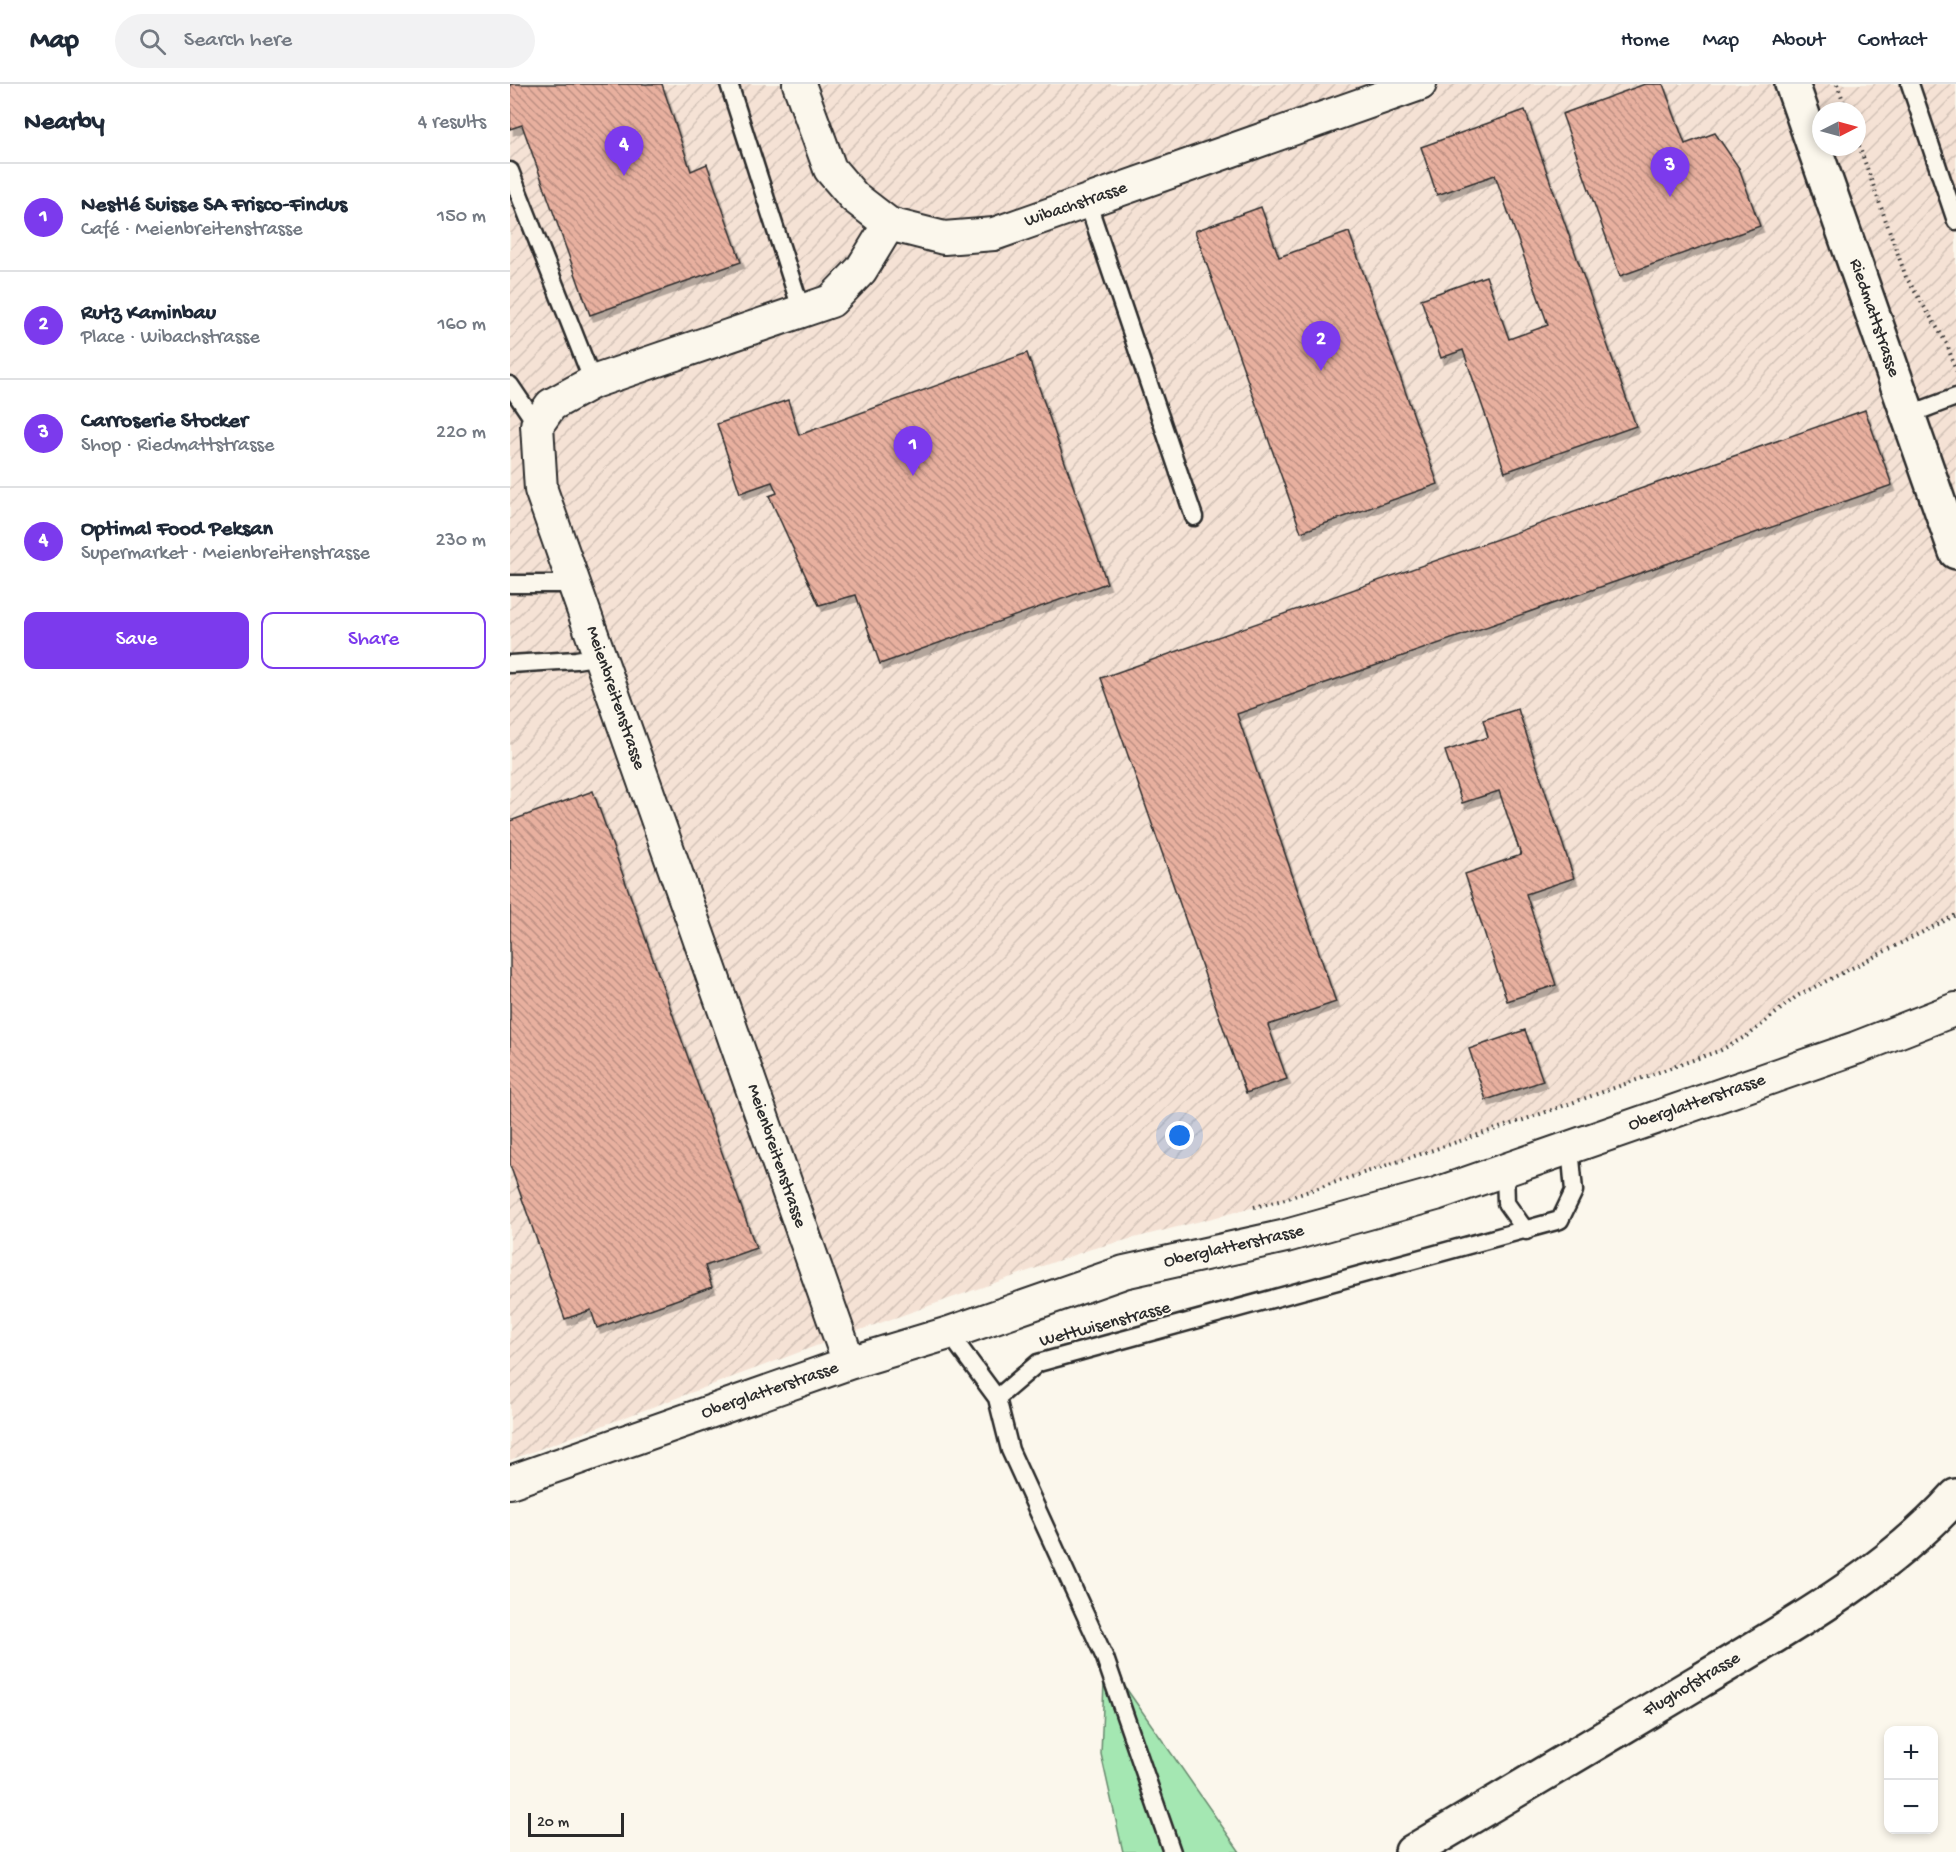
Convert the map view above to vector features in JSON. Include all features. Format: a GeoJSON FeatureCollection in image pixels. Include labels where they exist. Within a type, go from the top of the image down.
{"type":"FeatureCollection","features":[{"type":"Feature","properties":{"kind":"main road","name":"Riedmattstrasse"},"geometry":{"type":"LineString","coordinates":[[1792,84],[1956,552]]}},
{"type":"Feature","properties":{"kind":"main road","name":"Flughofstrasse"},"geometry":{"type":"LineString","coordinates":[[1412,1852],[1773,1637],[1839,1595],[1911,1540],[1956,1496]]}},
{"type":"Feature","properties":{"kind":"street","name":"Wibachstrasse"},"geometry":{"type":"LineString","coordinates":[[799,84],[830,169],[854,197],[889,224],[944,238],[994,234],[1420,84]]}},
{"type":"Feature","properties":{"kind":"street"},"geometry":{"type":"LineString","coordinates":[[537,425],[551,405],[593,382],[831,301],[861,270],[889,224]]}},
{"type":"Feature","properties":{"kind":"street","name":"Meienbreitenstrasse"},"geometry":{"type":"LineString","coordinates":[[537,425],[541,490],[849,1363]]}},
{"type":"Feature","properties":{"kind":"street","name":"Oberglatterstrasse"},"geometry":{"type":"LineString","coordinates":[[510,1482],[849,1363],[949,1333],[1124,1272],[1286,1236],[1436,1194],[1856,1048],[1956,1009]]}},
{"type":"Feature","properties":{"kind":"lane"},"geometry":{"type":"LineString","coordinates":[[729,84],[802,312]]}},
{"type":"Feature","properties":{"kind":"lane"},"geometry":{"type":"LineString","coordinates":[[1910,84],[1956,221]]}},
{"type":"Feature","properties":{"kind":"lane"},"geometry":{"type":"LineString","coordinates":[[510,171],[593,382]]}},
{"type":"Feature","properties":{"kind":"lane"},"geometry":{"type":"LineString","coordinates":[[1087,201],[1194,517]]}},
{"type":"Feature","properties":{"kind":"lane"},"geometry":{"type":"LineString","coordinates":[[510,385],[537,425]]}},
{"type":"Feature","properties":{"kind":"lane"},"geometry":{"type":"LineString","coordinates":[[1908,415],[1956,397]]}},
{"type":"Feature","properties":{"kind":"lane"},"geometry":{"type":"LineString","coordinates":[[510,585],[575,585]]}},
{"type":"Feature","properties":{"kind":"lane"},"geometry":{"type":"LineString","coordinates":[[510,664],[576,660],[600,656]]}},
{"type":"Feature","properties":{"kind":"lane","name":"Wettwisenstrasse"},"geometry":{"type":"LineString","coordinates":[[997,1398],[1038,1363],[1560,1220],[1574,1191],[1569,1147]]}},
{"type":"Feature","properties":{"kind":"lane"},"geometry":{"type":"LineString","coordinates":[[1505,1170],[1506,1203],[1526,1231]]}},
{"type":"Feature","properties":{"kind":"lane"},"geometry":{"type":"LineString","coordinates":[[949,1333],[997,1398],[1010,1450],[1106,1658],[1172,1852]]}},
{"type":"Feature","properties":{"kind":"path"},"geometry":{"type":"LineString","coordinates":[[1837,84],[1843,102]]}},
{"type":"Feature","properties":{"kind":"path"},"geometry":{"type":"LineString","coordinates":[[1863,156],[1906,277],[1947,344],[1956,371]]}},
{"type":"Feature","properties":{"kind":"path"},"geometry":{"type":"LineString","coordinates":[[1246,1210],[1501,1127],[1721,1050],[1750,1034],[1797,996],[1956,915]]}},
{"type":"Feature","properties":{"kind":"shaded area"},"geometry":{"type":"Polygon","coordinates":[[[510,84],[1956,84],[1956,915],[1797,996],[1750,1034],[1721,1050],[1523,1120],[1279,1201],[1091,1249],[840,1337],[510,1460],[510,84]]]}},
{"type":"Feature","properties":{"kind":"green space"},"geometry":{"type":"Polygon","coordinates":[[[1105,1658],[1240,1852],[1123,1852],[1101,1754],[1105,1658]]]}},
{"type":"Feature","properties":{"kind":"building"},"geometry":{"type":"Polygon","coordinates":[[[510,84],[662,84],[691,171],[707,164],[741,262],[590,315],[522,125],[510,129],[510,84]]]}},
{"type":"Feature","properties":{"kind":"building"},"geometry":{"type":"Polygon","coordinates":[[[1645,84],[1663,84],[1685,144],[1715,133],[1739,168],[1760,226],[1620,276],[1562,114],[1645,84]]]}},
{"type":"Feature","properties":{"kind":"building"},"geometry":{"type":"Polygon","coordinates":[[[1525,110],[1636,426],[1505,472],[1463,350],[1441,358],[1421,299],[1486,276],[1509,339],[1548,325],[1495,175],[1437,195],[1421,147],[1525,110]]]}},
{"type":"Feature","properties":{"kind":"building"},"geometry":{"type":"Polygon","coordinates":[[[1261,207],[1279,257],[1349,232],[1438,484],[1301,532],[1195,231],[1261,207]]]}},
{"type":"Feature","properties":{"kind":"building"},"geometry":{"type":"Polygon","coordinates":[[[1027,353],[1107,583],[880,664],[856,595],[819,605],[769,496],[777,493],[772,482],[740,493],[717,424],[788,400],[799,435],[1027,353]]]}},
{"type":"Feature","properties":{"kind":"building"},"geometry":{"type":"Polygon","coordinates":[[[1865,410],[1892,485],[1237,714],[1336,1002],[1268,1025],[1287,1079],[1246,1093],[1101,678],[1865,410]]]}},
{"type":"Feature","properties":{"kind":"building"},"geometry":{"type":"Polygon","coordinates":[[[1518,709],[1574,878],[1526,894],[1556,985],[1507,1001],[1465,874],[1521,855],[1499,791],[1462,803],[1445,751],[1488,737],[1483,720],[1518,709]]]}},
{"type":"Feature","properties":{"kind":"building"},"geometry":{"type":"Polygon","coordinates":[[[593,791],[756,1248],[705,1266],[712,1287],[597,1328],[591,1310],[565,1319],[510,1165],[510,821],[593,791]]]}},
{"type":"Feature","properties":{"kind":"building"},"geometry":{"type":"Polygon","coordinates":[[[1525,1030],[1543,1081],[1486,1100],[1469,1049],[1525,1030]]]}},
{"type":"Feature","properties":{"kind":"place","name":"Optimal Food Peksan"},"geometry":{"type":"Point","coordinates":[624,176]}},
{"type":"Feature","properties":{"kind":"place","name":"Carroserie Stocker"},"geometry":{"type":"Point","coordinates":[1670,197]}},
{"type":"Feature","properties":{"kind":"place","name":"Rutz Kaminbau"},"geometry":{"type":"Point","coordinates":[1321,371]}},
{"type":"Feature","properties":{"kind":"place","name":"Nestlé Suisse SA Frisco-Findus"},"geometry":{"type":"Point","coordinates":[913,476]}}]}
